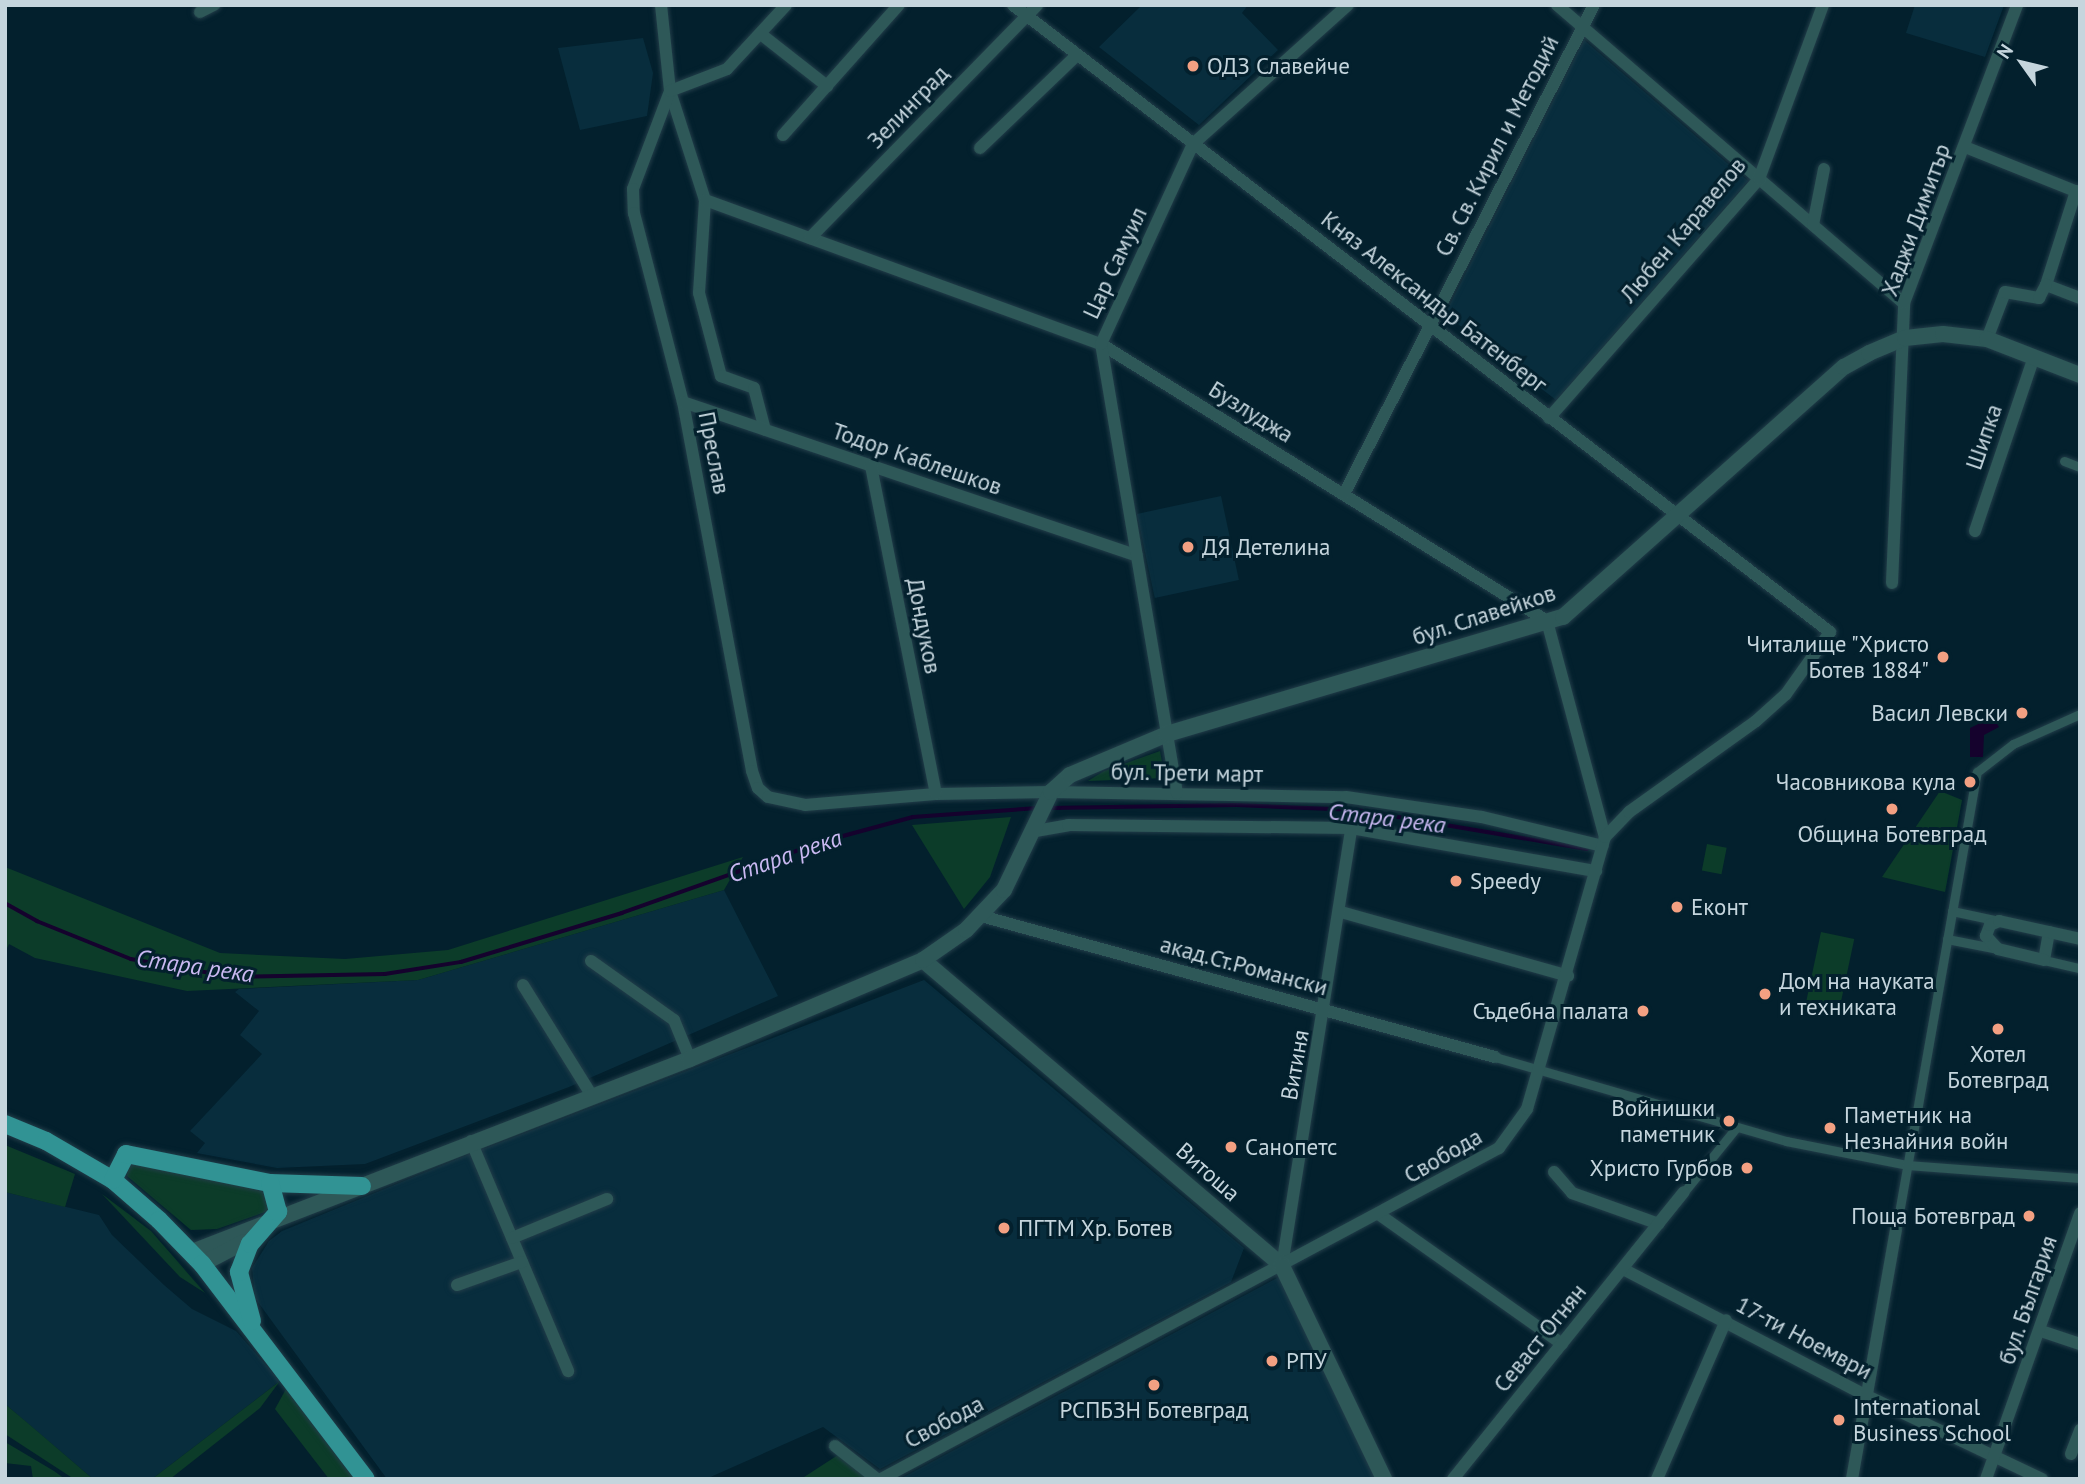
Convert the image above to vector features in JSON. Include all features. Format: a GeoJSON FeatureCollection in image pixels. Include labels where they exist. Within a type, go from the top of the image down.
{"type":"FeatureCollection","features":[{"type":"Feature","properties":{"kind":"main road"},"geometry":{"type":"LineString","coordinates":[[5,1124],[47,1141],[113,1180],[197,1258],[366,1479]]}},
{"type":"Feature","properties":{"kind":"main road"},"geometry":{"type":"LineString","coordinates":[[113,1180],[126,1154],[270,1183],[362,1186]]}},
{"type":"Feature","properties":{"kind":"main road"},"geometry":{"type":"LineString","coordinates":[[259,1341],[239,1272],[244,1254],[267,1227],[279,1205],[270,1183]]}},
{"type":"Feature","properties":{"kind":"street"},"geometry":{"type":"LineString","coordinates":[[200,12],[214,5]]}},
{"type":"Feature","properties":{"kind":"street"},"geometry":{"type":"LineString","coordinates":[[661,5],[670,91],[705,200]]}},
{"type":"Feature","properties":{"kind":"street"},"geometry":{"type":"LineString","coordinates":[[670,91],[727,69],[762,35],[786,5]]}},
{"type":"Feature","properties":{"kind":"street"},"geometry":{"type":"LineString","coordinates":[[783,135],[899,5]]}},
{"type":"Feature","properties":{"kind":"street","name":"Княз Александър Батенберг"},"geometry":{"type":"LineString","coordinates":[[1013,5],[1431,323],[1549,418],[1830,632],[1786,694],[1756,721],[1629,812],[1604,841]]}},
{"type":"Feature","properties":{"kind":"street","name":"Зелинград"},"geometry":{"type":"LineString","coordinates":[[810,238],[1037,5]]}},
{"type":"Feature","properties":{"kind":"street","name":"Цар Самуил"},"geometry":{"type":"LineString","coordinates":[[1177,793],[1101,344],[1193,144],[1348,5]]}},
{"type":"Feature","properties":{"kind":"street"},"geometry":{"type":"LineString","coordinates":[[1557,5],[1904,303]]}},
{"type":"Feature","properties":{"kind":"street","name":"Св. Св. Кирил и Методий"},"geometry":{"type":"LineString","coordinates":[[1344,494],[1594,5]]}},
{"type":"Feature","properties":{"kind":"street","name":"Любен Каравелов"},"geometry":{"type":"LineString","coordinates":[[1549,418],[1759,178],[1823,5]]}},
{"type":"Feature","properties":{"kind":"street","name":"Хаджи Димитър"},"geometry":{"type":"LineString","coordinates":[[1892,583],[1905,338],[1904,303],[2017,5]]}},
{"type":"Feature","properties":{"kind":"street"},"geometry":{"type":"LineString","coordinates":[[762,35],[827,86]]}},
{"type":"Feature","properties":{"kind":"street"},"geometry":{"type":"LineString","coordinates":[[980,148],[1077,55]]}},
{"type":"Feature","properties":{"kind":"street","name":"Преслав"},"geometry":{"type":"LineString","coordinates":[[670,91],[657,117],[633,189],[634,213],[683,402],[752,771],[758,788],[768,797]]}},
{"type":"Feature","properties":{"kind":"street"},"geometry":{"type":"LineString","coordinates":[[1965,146],[2078,192],[2039,298],[2005,292],[1987,338],[2080,375]]}},
{"type":"Feature","properties":{"kind":"street"},"geometry":{"type":"LineString","coordinates":[[1813,225],[1824,169]]}},
{"type":"Feature","properties":{"kind":"street","name":"Преслав"},"geometry":{"type":"LineString","coordinates":[[705,200],[699,293],[721,376],[754,388],[765,430]]}},
{"type":"Feature","properties":{"kind":"street","name":"Бузлуджа"},"geometry":{"type":"LineString","coordinates":[[705,200],[1101,344],[1547,621]]}},
{"type":"Feature","properties":{"kind":"street"},"geometry":{"type":"LineString","coordinates":[[2046,285],[2080,298]]}},
{"type":"Feature","properties":{"kind":"street","name":"бул. Славейков"},"geometry":{"type":"LineString","coordinates":[[1049,797],[1070,775],[1167,734],[1547,621],[1578,607],[1844,367],[1869,352],[1905,338],[1943,334],[1987,338]]}},
{"type":"Feature","properties":{"kind":"street","name":"Шипка"},"geometry":{"type":"LineString","coordinates":[[1975,531],[2034,358]]}},
{"type":"Feature","properties":{"kind":"street","name":"Тодор Каблешков"},"geometry":{"type":"LineString","coordinates":[[683,402],[1137,556]]}},
{"type":"Feature","properties":{"kind":"street"},"geometry":{"type":"LineString","coordinates":[[2064,461],[2080,467]]}},
{"type":"Feature","properties":{"kind":"street","name":"Дондуков"},"geometry":{"type":"LineString","coordinates":[[871,466],[936,794]]}},
{"type":"Feature","properties":{"kind":"street"},"geometry":{"type":"LineString","coordinates":[[1547,621],[1604,841]]}},
{"type":"Feature","properties":{"kind":"street"},"geometry":{"type":"LineString","coordinates":[[1852,1479],[1977,772],[2013,744],[2080,714]]}},
{"type":"Feature","properties":{"kind":"street","name":"бул. Трети март"},"geometry":{"type":"LineString","coordinates":[[768,797],[805,805],[936,794],[1049,797],[1177,793],[1360,799],[1482,817],[1604,841]]}},
{"type":"Feature","properties":{"kind":"street"},"geometry":{"type":"LineString","coordinates":[[197,1258],[362,1186],[690,1059],[923,960],[981,916],[1004,890],[1049,797]]}},
{"type":"Feature","properties":{"kind":"street"},"geometry":{"type":"LineString","coordinates":[[1034,825],[1351,828],[1597,871]]}},
{"type":"Feature","properties":{"kind":"street","name":"Витиня"},"geometry":{"type":"LineString","coordinates":[[1282,1266],[1341,912],[1351,828]]}},
{"type":"Feature","properties":{"kind":"street","name":"Свобода"},"geometry":{"type":"LineString","coordinates":[[879,1479],[1380,1215],[1499,1149],[1520,1124],[1539,1070],[1568,976],[1604,841]]}},
{"type":"Feature","properties":{"kind":"street"},"geometry":{"type":"LineString","coordinates":[[1952,911],[2080,939]]}},
{"type":"Feature","properties":{"kind":"street"},"geometry":{"type":"LineString","coordinates":[[1341,912],[1568,976]]}},
{"type":"Feature","properties":{"kind":"street","name":"акад.Ст.Романски"},"geometry":{"type":"LineString","coordinates":[[981,916],[1495,1057]]}},
{"type":"Feature","properties":{"kind":"street"},"geometry":{"type":"LineString","coordinates":[[1998,949],[1987,940],[1987,929],[2004,922]]}},
{"type":"Feature","properties":{"kind":"street"},"geometry":{"type":"LineString","coordinates":[[2044,960],[2049,932]]}},
{"type":"Feature","properties":{"kind":"street"},"geometry":{"type":"LineString","coordinates":[[1947,939],[2080,968]]}},
{"type":"Feature","properties":{"kind":"street","name":"Витоша"},"geometry":{"type":"LineString","coordinates":[[923,960],[1282,1266],[1384,1479]]}},
{"type":"Feature","properties":{"kind":"street"},"geometry":{"type":"LineString","coordinates":[[591,961],[674,1020],[690,1059]]}},
{"type":"Feature","properties":{"kind":"street"},"geometry":{"type":"LineString","coordinates":[[523,985],[592,1096]]}},
{"type":"Feature","properties":{"kind":"street"},"geometry":{"type":"LineString","coordinates":[[1495,1057],[1735,1129],[1907,1166],[2080,1178]]}},
{"type":"Feature","properties":{"kind":"street"},"geometry":{"type":"LineString","coordinates":[[1684,1192],[1735,1129]]}},
{"type":"Feature","properties":{"kind":"street"},"geometry":{"type":"LineString","coordinates":[[471,1142],[568,1371]]}},
{"type":"Feature","properties":{"kind":"street"},"geometry":{"type":"LineString","coordinates":[[1554,1172],[1572,1194],[1659,1224]]}},
{"type":"Feature","properties":{"kind":"street","name":"Севаст Огнян"},"geometry":{"type":"LineString","coordinates":[[1453,1479],[1684,1192]]}},
{"type":"Feature","properties":{"kind":"street"},"geometry":{"type":"LineString","coordinates":[[512,1238],[607,1199]]}},
{"type":"Feature","properties":{"kind":"street","name":"бул. България"},"geometry":{"type":"LineString","coordinates":[[1986,1479],[2041,1331],[2080,1213]]}},
{"type":"Feature","properties":{"kind":"street"},"geometry":{"type":"LineString","coordinates":[[1380,1215],[1562,1345]]}},
{"type":"Feature","properties":{"kind":"street"},"geometry":{"type":"LineString","coordinates":[[457,1285],[522,1262]]}},
{"type":"Feature","properties":{"kind":"street","name":"17-ти Ноември"},"geometry":{"type":"LineString","coordinates":[[1622,1269],[1726,1320],[1865,1395],[2042,1479]]}},
{"type":"Feature","properties":{"kind":"street"},"geometry":{"type":"LineString","coordinates":[[1657,1479],[1726,1320]]}},
{"type":"Feature","properties":{"kind":"street"},"geometry":{"type":"LineString","coordinates":[[2041,1331],[2080,1344]]}},
{"type":"Feature","properties":{"kind":"street"},"geometry":{"type":"LineString","coordinates":[[2071,1454],[2080,1430]]}},
{"type":"Feature","properties":{"kind":"street"},"geometry":{"type":"LineString","coordinates":[[835,1446],[879,1479]]}},
{"type":"Feature","properties":{"kind":"shaded area","name":"ОДЗ Славейче"},"geometry":{"type":"Polygon","coordinates":[[[1142,5],[1248,5],[1242,13],[1278,50],[1199,125],[1099,47],[1142,5]]]}},
{"type":"Feature","properties":{"kind":"shaded area"},"geometry":{"type":"Polygon","coordinates":[[[1915,5],[2004,5],[1985,57],[1906,33],[1915,5]]]}},
{"type":"Feature","properties":{"kind":"shaded area"},"geometry":{"type":"Polygon","coordinates":[[[643,38],[653,73],[647,116],[580,130],[558,48],[643,38]]]}},
{"type":"Feature","properties":{"kind":"shaded area"},"geometry":{"type":"Polygon","coordinates":[[[1584,40],[1748,181],[1556,400],[1445,314],[1584,40]]]}},
{"type":"Feature","properties":{"kind":"shaded area","name":"ДЯ Детелина"},"geometry":{"type":"Polygon","coordinates":[[[1221,496],[1239,580],[1155,598],[1137,514],[1221,496]]]}},
{"type":"Feature","properties":{"kind":"shaded area"},"geometry":{"type":"Polygon","coordinates":[[[1993,717],[1999,727],[1984,735],[1983,757],[1970,757],[1970,728],[1993,717]]]}},
{"type":"Feature","properties":{"kind":"shaded area"},"geometry":{"type":"Polygon","coordinates":[[[724,890],[778,996],[569,1087],[365,1164],[277,1168],[197,1153],[205,1143],[190,1131],[262,1054],[240,1035],[259,1011],[235,992],[239,989],[418,980],[724,890]]]}},
{"type":"Feature","properties":{"kind":"shaded area"},"geometry":{"type":"Polygon","coordinates":[[[924,980],[1244,1248],[1231,1282],[880,1469],[823,1427],[706,1479],[387,1479],[255,1298],[252,1268],[269,1241],[282,1231],[465,1156],[924,980]]]}},
{"type":"Feature","properties":{"kind":"shaded area"},"geometry":{"type":"Polygon","coordinates":[[[5,1192],[99,1215],[112,1235],[164,1285],[192,1309],[236,1331],[280,1381],[152,1479],[93,1479],[5,1404],[5,1192]]]}},
{"type":"Feature","properties":{"kind":"shaded area"},"geometry":{"type":"Polygon","coordinates":[[[1279,1277],[1382,1479],[900,1479],[1279,1277]]]}},
{"type":"Feature","properties":{"kind":"green space"},"geometry":{"type":"Polygon","coordinates":[[[1160,751],[1165,778],[1088,781],[1104,771],[1160,751]]]}},
{"type":"Feature","properties":{"kind":"green space"},"geometry":{"type":"Polygon","coordinates":[[[1940,791],[1962,800],[1945,892],[1882,877],[1940,791]]]}},
{"type":"Feature","properties":{"kind":"green space"},"geometry":{"type":"Polygon","coordinates":[[[1011,817],[990,877],[964,909],[912,825],[1011,817]]]}},
{"type":"Feature","properties":{"kind":"green space"},"geometry":{"type":"Polygon","coordinates":[[[1707,844],[1727,848],[1721,874],[1702,871],[1707,844]]]}},
{"type":"Feature","properties":{"kind":"green space"},"geometry":{"type":"Polygon","coordinates":[[[743,857],[724,890],[418,980],[187,991],[35,958],[9,944],[5,952],[5,867],[220,953],[345,959],[448,950],[743,857]]]}},
{"type":"Feature","properties":{"kind":"green space"},"geometry":{"type":"Polygon","coordinates":[[[1821,932],[1854,939],[1839,1009],[1806,1002],[1821,932]]]}},
{"type":"Feature","properties":{"kind":"green space"},"geometry":{"type":"Polygon","coordinates":[[[5,1145],[75,1174],[65,1207],[5,1192],[5,1145]]]}},
{"type":"Feature","properties":{"kind":"green space"},"geometry":{"type":"Polygon","coordinates":[[[137,1161],[265,1192],[272,1197],[268,1211],[217,1229],[191,1230],[127,1176],[128,1163],[137,1161]]]}},
{"type":"Feature","properties":{"kind":"green space"},"geometry":{"type":"Polygon","coordinates":[[[102,1194],[151,1231],[205,1293],[180,1277],[102,1194]]]}},
{"type":"Feature","properties":{"kind":"green space"},"geometry":{"type":"Polygon","coordinates":[[[280,1381],[260,1408],[170,1479],[152,1479],[280,1381]]]}},
{"type":"Feature","properties":{"kind":"green space"},"geometry":{"type":"Polygon","coordinates":[[[286,1389],[354,1479],[329,1479],[275,1409],[286,1389]]]}},
{"type":"Feature","properties":{"kind":"green space"},"geometry":{"type":"Polygon","coordinates":[[[5,1404],[93,1479],[74,1479],[5,1434],[5,1404]]]}},
{"type":"Feature","properties":{"kind":"green space"},"geometry":{"type":"Polygon","coordinates":[[[5,1442],[65,1479],[33,1479],[31,1466],[5,1463],[5,1442]]]}},
{"type":"Feature","properties":{"kind":"green space"},"geometry":{"type":"Polygon","coordinates":[[[838,1455],[867,1479],[801,1479],[838,1455]]]}},
{"type":"Feature","properties":{"kind":"waterway","name":"Стара река"},"geometry":{"type":"LineString","coordinates":[[1050,808],[1237,805],[1357,810],[1587,849]]}},
{"type":"Feature","properties":{"kind":"waterway","name":"Стара река"},"geometry":{"type":"LineString","coordinates":[[5,903],[37,921],[131,959],[233,977],[385,974],[461,962],[622,913],[821,842],[913,817],[1039,808]]}},
{"type":"Feature","properties":{"kind":"place","name":"ОДЗ Славейче"},"geometry":{"type":"Point","coordinates":[1193,66]}},
{"type":"Feature","properties":{"kind":"place","name":"ДЯ Детелина"},"geometry":{"type":"Point","coordinates":[1188,547]}},
{"type":"Feature","properties":{"kind":"place","name":"Читалище \"Христо Ботев 1884\""},"geometry":{"type":"Point","coordinates":[1943,657]}},
{"type":"Feature","properties":{"kind":"place","name":"Васил Левски"},"geometry":{"type":"Point","coordinates":[2022,713]}},
{"type":"Feature","properties":{"kind":"place","name":"Часовникова кула"},"geometry":{"type":"Point","coordinates":[1970,782]}},
{"type":"Feature","properties":{"kind":"place","name":"Община Ботевград"},"geometry":{"type":"Point","coordinates":[1892,809]}},
{"type":"Feature","properties":{"kind":"place","name":"Speedy"},"geometry":{"type":"Point","coordinates":[1456,881]}},
{"type":"Feature","properties":{"kind":"place","name":"Еконт"},"geometry":{"type":"Point","coordinates":[1677,907]}},
{"type":"Feature","properties":{"kind":"place","name":"Дом на науката и техниката"},"geometry":{"type":"Point","coordinates":[1765,994]}},
{"type":"Feature","properties":{"kind":"place","name":"Съдебна палата"},"geometry":{"type":"Point","coordinates":[1643,1011]}},
{"type":"Feature","properties":{"kind":"place","name":"Хотел Ботевград"},"geometry":{"type":"Point","coordinates":[1998,1029]}},
{"type":"Feature","properties":{"kind":"place","name":"Войнишки паметник"},"geometry":{"type":"Point","coordinates":[1729,1121]}},
{"type":"Feature","properties":{"kind":"place","name":"Паметник на Незнайния войн"},"geometry":{"type":"Point","coordinates":[1830,1128]}},
{"type":"Feature","properties":{"kind":"place","name":"Санопетс"},"geometry":{"type":"Point","coordinates":[1231,1147]}},
{"type":"Feature","properties":{"kind":"place","name":"Христо Гурбов"},"geometry":{"type":"Point","coordinates":[1747,1168]}},
{"type":"Feature","properties":{"kind":"place","name":"Поща Ботевград"},"geometry":{"type":"Point","coordinates":[2029,1216]}},
{"type":"Feature","properties":{"kind":"place","name":"ПГТМ Хр. Ботев"},"geometry":{"type":"Point","coordinates":[1004,1228]}},
{"type":"Feature","properties":{"kind":"place","name":"РПУ"},"geometry":{"type":"Point","coordinates":[1272,1361]}},
{"type":"Feature","properties":{"kind":"place","name":"РСПБЗН Ботевград"},"geometry":{"type":"Point","coordinates":[1154,1385]}},
{"type":"Feature","properties":{"kind":"place","name":"International Business School"},"geometry":{"type":"Point","coordinates":[1839,1420]}}]}
